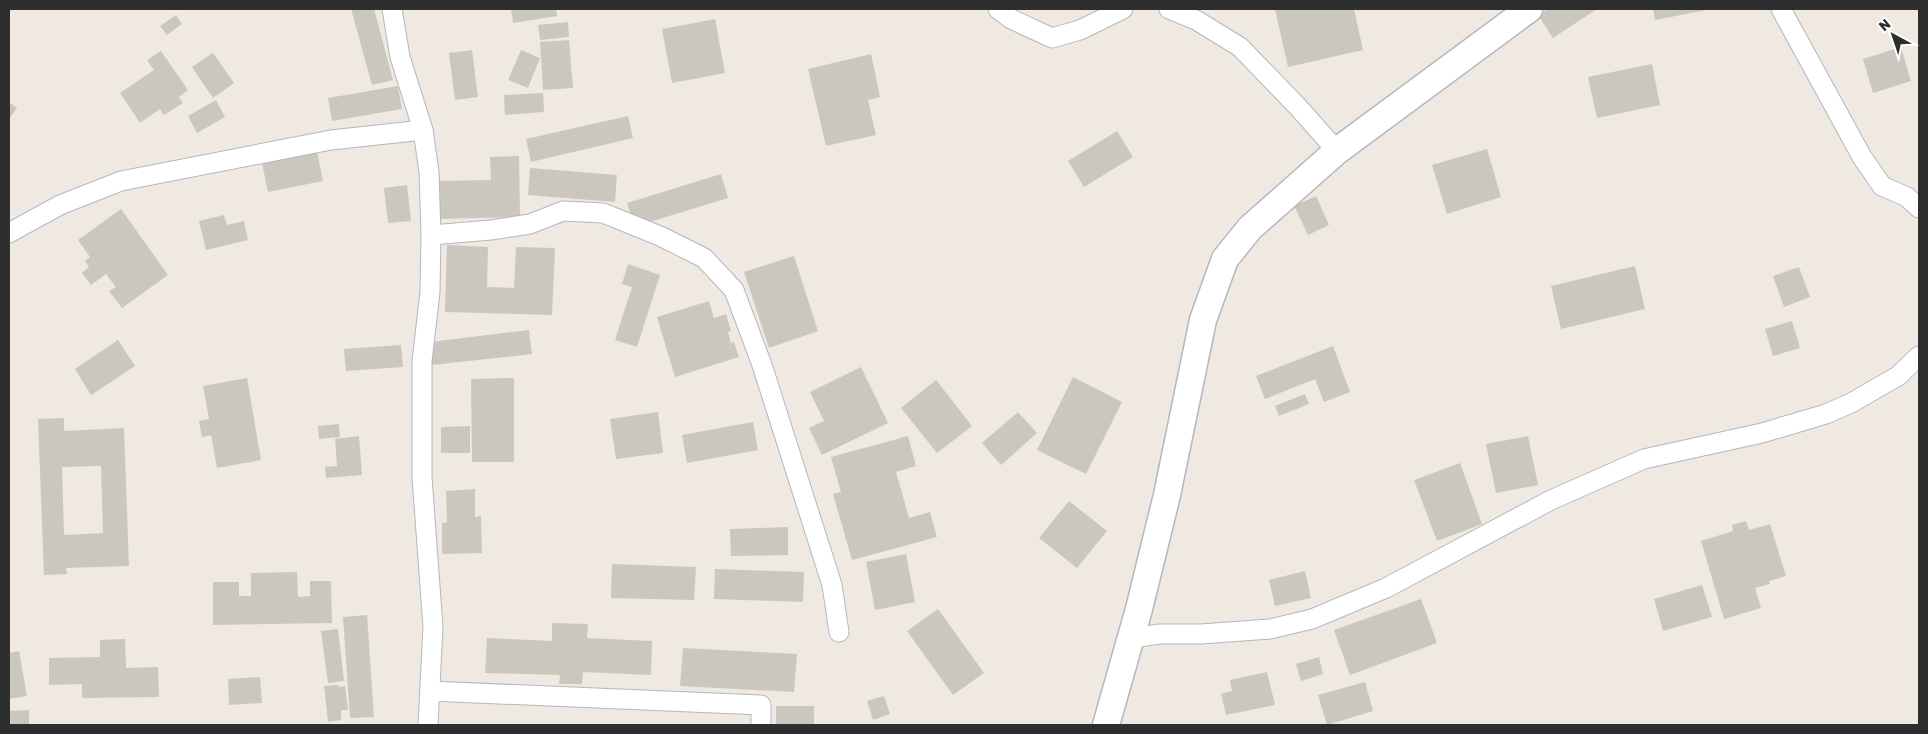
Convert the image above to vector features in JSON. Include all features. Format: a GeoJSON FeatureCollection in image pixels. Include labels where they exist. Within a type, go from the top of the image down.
{"type":"FeatureCollection","features":[{"type":"Feature","properties":{"kind":"main road"},"geometry":{"type":"LineString","coordinates":[[1106,725],[1131,638],[1167,495],[1203,320],[1226,259],[1250,228],[1337,151],[1529,9]]}},
{"type":"Feature","properties":{"kind":"street"},"geometry":{"type":"LineString","coordinates":[[392,9],[400,57],[423,130],[429,172],[430,292],[422,360],[422,458],[433,627],[428,725]]}},
{"type":"Feature","properties":{"kind":"street"},"geometry":{"type":"LineString","coordinates":[[998,9],[1011,19],[1052,38],[1080,30],[1123,9]]}},
{"type":"Feature","properties":{"kind":"street"},"geometry":{"type":"LineString","coordinates":[[1169,9],[1196,20],[1240,47],[1298,106],[1337,151]]}},
{"type":"Feature","properties":{"kind":"street"},"geometry":{"type":"LineString","coordinates":[[1781,9],[1872,172],[1882,186],[1915,200]]}},
{"type":"Feature","properties":{"kind":"street"},"geometry":{"type":"LineString","coordinates":[[9,233],[60,206],[121,181],[331,140],[423,130]]}},
{"type":"Feature","properties":{"kind":"street"},"geometry":{"type":"LineString","coordinates":[[431,235],[490,230],[530,224],[563,211],[603,212],[660,236],[704,258],[734,290],[762,365],[832,585],[839,632]]}},
{"type":"Feature","properties":{"kind":"street"},"geometry":{"type":"LineString","coordinates":[[1131,638],[1160,634],[1201,634],[1270,629],[1312,619],[1386,588],[1551,500],[1644,459],[1762,433],[1826,414],[1851,403],[1898,376],[1919,356]]}},
{"type":"Feature","properties":{"kind":"street"},"geometry":{"type":"LineString","coordinates":[[430,691],[761,706],[761,725]]}},
{"type":"Feature","properties":{"kind":"building"},"geometry":{"type":"Polygon","coordinates":[[[351,9],[374,9],[393,80],[372,85],[351,9]]]}},
{"type":"Feature","properties":{"kind":"building"},"geometry":{"type":"Polygon","coordinates":[[[511,9],[556,9],[557,16],[513,23],[511,9]]]}},
{"type":"Feature","properties":{"kind":"building"},"geometry":{"type":"Polygon","coordinates":[[[1275,9],[1354,9],[1363,50],[1288,67],[1275,9]]]}},
{"type":"Feature","properties":{"kind":"building"},"geometry":{"type":"Polygon","coordinates":[[[1548,9],[1597,9],[1553,38],[1538,15],[1548,9]]]}},
{"type":"Feature","properties":{"kind":"building"},"geometry":{"type":"Polygon","coordinates":[[[1653,9],[1707,9],[1707,10],[1655,20],[1653,9]]]}},
{"type":"Feature","properties":{"kind":"building"},"geometry":{"type":"Polygon","coordinates":[[[176,15],[182,24],[167,35],[160,26],[176,15]]]}},
{"type":"Feature","properties":{"kind":"building"},"geometry":{"type":"Polygon","coordinates":[[[715,19],[725,73],[672,83],[662,29],[715,19]]]}},
{"type":"Feature","properties":{"kind":"building"},"geometry":{"type":"Polygon","coordinates":[[[568,22],[569,37],[540,40],[538,25],[568,22]]]}},
{"type":"Feature","properties":{"kind":"building"},"geometry":{"type":"Polygon","coordinates":[[[569,40],[573,88],[543,90],[540,42],[569,40]]]}},
{"type":"Feature","properties":{"kind":"building"},"geometry":{"type":"Polygon","coordinates":[[[1901,47],[1911,81],[1873,93],[1863,59],[1901,47]]]}},
{"type":"Feature","properties":{"kind":"building"},"geometry":{"type":"Polygon","coordinates":[[[472,50],[478,97],[455,100],[449,53],[472,50]]]}},
{"type":"Feature","properties":{"kind":"building"},"geometry":{"type":"Polygon","coordinates":[[[521,50],[540,58],[528,88],[508,80],[521,50]]]}},
{"type":"Feature","properties":{"kind":"building"},"geometry":{"type":"Polygon","coordinates":[[[161,51],[188,90],[179,97],[183,103],[164,115],[160,109],[140,123],[120,93],[154,70],[147,60],[161,51]]]}},
{"type":"Feature","properties":{"kind":"building"},"geometry":{"type":"Polygon","coordinates":[[[213,53],[234,83],[213,98],[192,67],[213,53]]]}},
{"type":"Feature","properties":{"kind":"building"},"geometry":{"type":"Polygon","coordinates":[[[871,54],[880,97],[868,100],[876,135],[826,146],[808,69],[871,54]]]}},
{"type":"Feature","properties":{"kind":"building"},"geometry":{"type":"Polygon","coordinates":[[[1652,64],[1660,105],[1597,118],[1588,77],[1652,64]]]}},
{"type":"Feature","properties":{"kind":"building"},"geometry":{"type":"Polygon","coordinates":[[[398,86],[402,109],[332,121],[328,98],[398,86]]]}},
{"type":"Feature","properties":{"kind":"building"},"geometry":{"type":"Polygon","coordinates":[[[543,93],[544,112],[505,115],[504,95],[543,93]]]}},
{"type":"Feature","properties":{"kind":"building"},"geometry":{"type":"Polygon","coordinates":[[[216,100],[225,117],[197,133],[188,116],[216,100]]]}},
{"type":"Feature","properties":{"kind":"building"},"geometry":{"type":"Polygon","coordinates":[[[9,102],[17,108],[9,119],[9,102]]]}},
{"type":"Feature","properties":{"kind":"building"},"geometry":{"type":"Polygon","coordinates":[[[628,116],[633,138],[531,162],[526,139],[628,116]]]}},
{"type":"Feature","properties":{"kind":"building"},"geometry":{"type":"Polygon","coordinates":[[[1117,131],[1133,157],[1084,187],[1068,161],[1117,131]]]}},
{"type":"Feature","properties":{"kind":"building"},"geometry":{"type":"Polygon","coordinates":[[[316,146],[323,181],[268,192],[261,158],[316,146]]]}},
{"type":"Feature","properties":{"kind":"building"},"geometry":{"type":"Polygon","coordinates":[[[1487,149],[1501,197],[1447,214],[1432,165],[1487,149]]]}},
{"type":"Feature","properties":{"kind":"building"},"geometry":{"type":"Polygon","coordinates":[[[519,156],[520,217],[438,219],[437,181],[491,180],[490,157],[519,156]]]}},
{"type":"Feature","properties":{"kind":"building"},"geometry":{"type":"Polygon","coordinates":[[[530,168],[617,175],[615,202],[528,195],[530,168]]]}},
{"type":"Feature","properties":{"kind":"building"},"geometry":{"type":"Polygon","coordinates":[[[721,174],[728,198],[643,224],[640,216],[632,218],[627,203],[721,174]]]}},
{"type":"Feature","properties":{"kind":"building"},"geometry":{"type":"Polygon","coordinates":[[[407,185],[411,221],[388,223],[384,188],[407,185]]]}},
{"type":"Feature","properties":{"kind":"building"},"geometry":{"type":"Polygon","coordinates":[[[1316,196],[1329,225],[1308,235],[1294,206],[1316,196]]]}},
{"type":"Feature","properties":{"kind":"building"},"geometry":{"type":"Polygon","coordinates":[[[121,209],[168,275],[122,308],[109,291],[116,287],[106,274],[91,285],[82,273],[89,267],[85,261],[90,257],[78,240],[121,209]]]}},
{"type":"Feature","properties":{"kind":"building"},"geometry":{"type":"Polygon","coordinates":[[[224,215],[227,225],[244,221],[248,240],[206,250],[199,221],[224,215]]]}},
{"type":"Feature","properties":{"kind":"building"},"geometry":{"type":"Polygon","coordinates":[[[447,245],[488,247],[487,287],[514,288],[516,247],[555,248],[552,315],[445,312],[447,245]]]}},
{"type":"Feature","properties":{"kind":"building"},"geometry":{"type":"Polygon","coordinates":[[[794,256],[818,331],[769,348],[744,272],[794,256]]]}},
{"type":"Feature","properties":{"kind":"building"},"geometry":{"type":"Polygon","coordinates":[[[628,264],[660,275],[637,347],[615,340],[632,287],[622,284],[628,264]]]}},
{"type":"Feature","properties":{"kind":"building"},"geometry":{"type":"Polygon","coordinates":[[[1635,266],[1645,309],[1561,329],[1551,286],[1635,266]]]}},
{"type":"Feature","properties":{"kind":"building"},"geometry":{"type":"Polygon","coordinates":[[[1799,267],[1810,297],[1784,307],[1773,276],[1799,267]]]}},
{"type":"Feature","properties":{"kind":"building"},"geometry":{"type":"Polygon","coordinates":[[[709,301],[714,318],[726,314],[731,331],[728,332],[731,343],[734,342],[739,357],[675,377],[657,317],[709,301]]]}},
{"type":"Feature","properties":{"kind":"building"},"geometry":{"type":"Polygon","coordinates":[[[1792,321],[1800,348],[1773,356],[1765,329],[1792,321]]]}},
{"type":"Feature","properties":{"kind":"building"},"geometry":{"type":"Polygon","coordinates":[[[529,330],[532,354],[432,365],[430,342],[529,330]]]}},
{"type":"Feature","properties":{"kind":"building"},"geometry":{"type":"Polygon","coordinates":[[[118,340],[135,366],[91,395],[75,369],[118,340]]]}},
{"type":"Feature","properties":{"kind":"building"},"geometry":{"type":"Polygon","coordinates":[[[401,345],[403,367],[346,371],[344,349],[401,345]]]}},
{"type":"Feature","properties":{"kind":"building"},"geometry":{"type":"Polygon","coordinates":[[[1333,346],[1350,392],[1324,402],[1315,379],[1265,399],[1256,376],[1333,346]]]}},
{"type":"Feature","properties":{"kind":"building"},"geometry":{"type":"Polygon","coordinates":[[[861,367],[888,423],[822,455],[809,428],[824,421],[810,392],[861,367]]]}},
{"type":"Feature","properties":{"kind":"building"},"geometry":{"type":"Polygon","coordinates":[[[1073,377],[1122,402],[1086,474],[1037,450],[1073,377]]]}},
{"type":"Feature","properties":{"kind":"building"},"geometry":{"type":"Polygon","coordinates":[[[247,378],[261,460],[217,468],[211,435],[202,437],[199,421],[209,419],[203,386],[247,378]]]}},
{"type":"Feature","properties":{"kind":"building"},"geometry":{"type":"Polygon","coordinates":[[[514,378],[514,462],[472,462],[471,379],[514,378]]]}},
{"type":"Feature","properties":{"kind":"building"},"geometry":{"type":"Polygon","coordinates":[[[936,380],[972,426],[937,453],[901,408],[936,380]]]}},
{"type":"Feature","properties":{"kind":"building"},"geometry":{"type":"Polygon","coordinates":[[[1305,394],[1309,404],[1279,416],[1275,406],[1305,394]]]}},
{"type":"Feature","properties":{"kind":"building"},"geometry":{"type":"Polygon","coordinates":[[[658,412],[663,453],[616,459],[610,419],[658,412]]]}},
{"type":"Feature","properties":{"kind":"building"},"geometry":{"type":"Polygon","coordinates":[[[1018,412],[1037,433],[1001,465],[982,443],[1018,412]]]}},
{"type":"Feature","properties":{"kind":"building"},"geometry":{"type":"Polygon","coordinates":[[[64,418],[64,431],[124,428],[129,566],[66,568],[67,574],[44,575],[38,419],[64,418]],[[101,466],[62,467],[64,535],[103,533],[101,466]]]}},
{"type":"Feature","properties":{"kind":"building"},"geometry":{"type":"Polygon","coordinates":[[[753,422],[758,450],[687,463],[682,435],[753,422]]]}},
{"type":"Feature","properties":{"kind":"building"},"geometry":{"type":"Polygon","coordinates":[[[339,424],[340,437],[319,439],[318,426],[339,424]]]}},
{"type":"Feature","properties":{"kind":"building"},"geometry":{"type":"Polygon","coordinates":[[[470,426],[470,453],[441,453],[441,427],[470,426]]]}},
{"type":"Feature","properties":{"kind":"building"},"geometry":{"type":"Polygon","coordinates":[[[359,436],[362,475],[326,478],[325,467],[337,466],[335,439],[359,436]]]}},
{"type":"Feature","properties":{"kind":"building"},"geometry":{"type":"Polygon","coordinates":[[[908,436],[916,466],[896,472],[909,518],[930,512],[937,537],[852,560],[833,494],[841,492],[831,457],[908,436]]]}},
{"type":"Feature","properties":{"kind":"building"},"geometry":{"type":"Polygon","coordinates":[[[1528,436],[1538,485],[1496,493],[1486,444],[1528,436]]]}},
{"type":"Feature","properties":{"kind":"building"},"geometry":{"type":"Polygon","coordinates":[[[1460,463],[1482,524],[1437,541],[1414,480],[1460,463]]]}},
{"type":"Feature","properties":{"kind":"building"},"geometry":{"type":"Polygon","coordinates":[[[475,489],[475,517],[481,516],[482,553],[442,554],[442,523],[447,522],[446,491],[475,489]]]}},
{"type":"Feature","properties":{"kind":"building"},"geometry":{"type":"Polygon","coordinates":[[[1069,501],[1107,531],[1077,568],[1039,538],[1069,501]]]}},
{"type":"Feature","properties":{"kind":"building"},"geometry":{"type":"Polygon","coordinates":[[[1746,521],[1749,530],[1770,524],[1786,576],[1769,581],[1770,584],[1755,588],[1761,608],[1724,619],[1701,541],[1733,531],[1732,525],[1746,521]]]}},
{"type":"Feature","properties":{"kind":"building"},"geometry":{"type":"Polygon","coordinates":[[[788,527],[788,555],[731,556],[730,529],[788,527]]]}},
{"type":"Feature","properties":{"kind":"building"},"geometry":{"type":"Polygon","coordinates":[[[906,554],[915,602],[875,610],[866,562],[906,554]]]}},
{"type":"Feature","properties":{"kind":"building"},"geometry":{"type":"Polygon","coordinates":[[[612,564],[696,567],[694,600],[611,598],[612,564]]]}},
{"type":"Feature","properties":{"kind":"building"},"geometry":{"type":"Polygon","coordinates":[[[715,569],[804,572],[803,602],[714,599],[715,569]]]}},
{"type":"Feature","properties":{"kind":"building"},"geometry":{"type":"Polygon","coordinates":[[[1305,571],[1311,598],[1275,606],[1269,580],[1305,571]]]}},
{"type":"Feature","properties":{"kind":"building"},"geometry":{"type":"Polygon","coordinates":[[[297,572],[298,597],[310,596],[310,581],[331,581],[332,623],[213,625],[213,582],[239,582],[239,596],[251,596],[251,573],[297,572]]]}},
{"type":"Feature","properties":{"kind":"building"},"geometry":{"type":"Polygon","coordinates":[[[1702,585],[1712,617],[1663,631],[1654,599],[1702,585]]]}},
{"type":"Feature","properties":{"kind":"building"},"geometry":{"type":"Polygon","coordinates":[[[1421,599],[1437,643],[1350,675],[1334,630],[1421,599]]]}},
{"type":"Feature","properties":{"kind":"building"},"geometry":{"type":"Polygon","coordinates":[[[938,609],[984,673],[953,695],[907,631],[938,609]]]}},
{"type":"Feature","properties":{"kind":"building"},"geometry":{"type":"Polygon","coordinates":[[[367,615],[374,717],[350,718],[343,617],[367,615]]]}},
{"type":"Feature","properties":{"kind":"building"},"geometry":{"type":"Polygon","coordinates":[[[552,623],[588,624],[587,638],[652,641],[651,675],[583,672],[582,684],[559,684],[560,675],[485,673],[487,638],[552,641],[552,623]]]}},
{"type":"Feature","properties":{"kind":"building"},"geometry":{"type":"Polygon","coordinates":[[[338,629],[344,681],[328,683],[321,631],[338,629]]]}},
{"type":"Feature","properties":{"kind":"building"},"geometry":{"type":"Polygon","coordinates":[[[125,639],[126,668],[158,667],[159,697],[82,698],[82,684],[49,685],[49,658],[100,657],[100,640],[125,639]]]}},
{"type":"Feature","properties":{"kind":"building"},"geometry":{"type":"Polygon","coordinates":[[[683,648],[797,654],[794,692],[680,686],[683,648]]]}},
{"type":"Feature","properties":{"kind":"building"},"geometry":{"type":"Polygon","coordinates":[[[19,651],[27,696],[9,699],[9,653],[19,651]]]}},
{"type":"Feature","properties":{"kind":"building"},"geometry":{"type":"Polygon","coordinates":[[[1319,657],[1323,674],[1301,681],[1296,664],[1319,657]]]}},
{"type":"Feature","properties":{"kind":"building"},"geometry":{"type":"Polygon","coordinates":[[[1267,672],[1275,705],[1226,715],[1221,694],[1232,691],[1230,680],[1267,672]]]}},
{"type":"Feature","properties":{"kind":"building"},"geometry":{"type":"Polygon","coordinates":[[[260,677],[262,703],[229,705],[228,679],[260,677]]]}},
{"type":"Feature","properties":{"kind":"building"},"geometry":{"type":"Polygon","coordinates":[[[1365,682],[1373,711],[1327,725],[1318,695],[1365,682]]]}},
{"type":"Feature","properties":{"kind":"building"},"geometry":{"type":"Polygon","coordinates":[[[338,685],[338,687],[345,686],[348,710],[341,710],[341,720],[328,722],[324,686],[338,685]]]}},
{"type":"Feature","properties":{"kind":"building"},"geometry":{"type":"Polygon","coordinates":[[[884,696],[890,714],[873,720],[867,701],[884,696]]]}},
{"type":"Feature","properties":{"kind":"building"},"geometry":{"type":"Polygon","coordinates":[[[776,706],[814,706],[814,725],[776,725],[776,706]]]}},
{"type":"Feature","properties":{"kind":"building"},"geometry":{"type":"Polygon","coordinates":[[[29,710],[29,725],[9,725],[9,711],[29,710]]]}}]}
